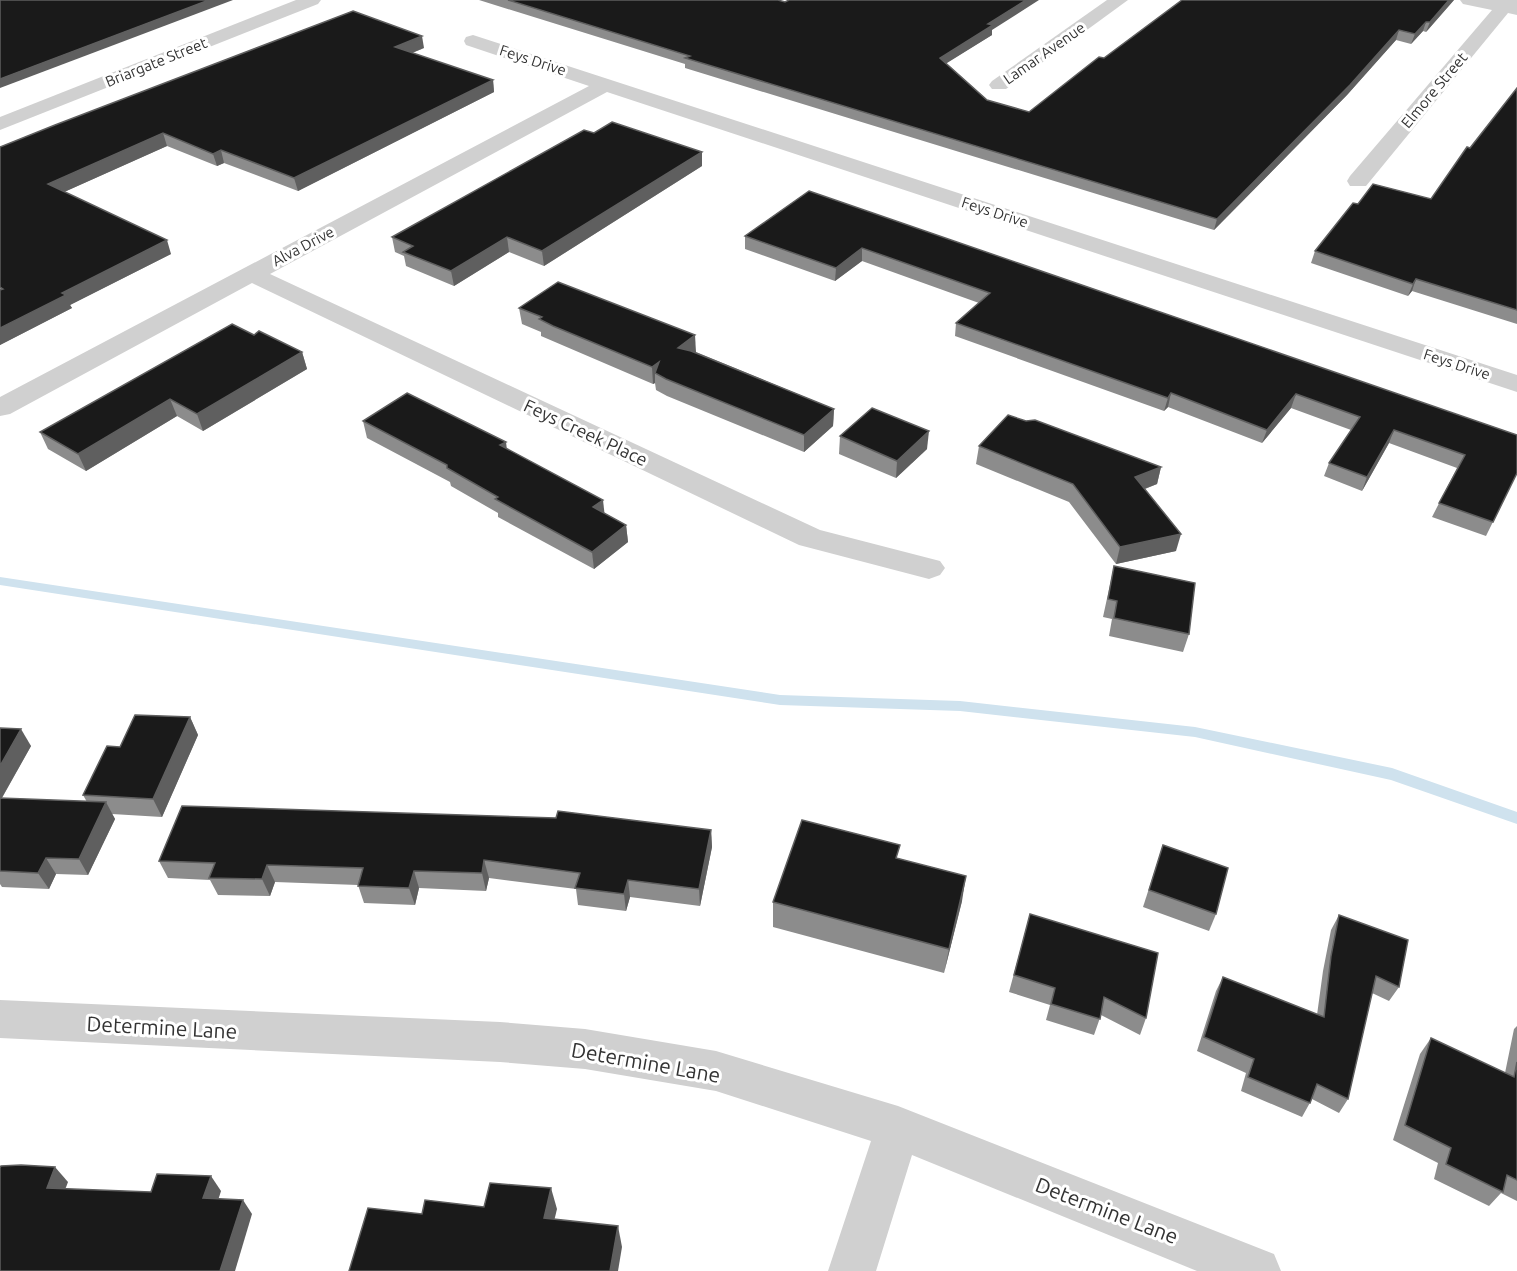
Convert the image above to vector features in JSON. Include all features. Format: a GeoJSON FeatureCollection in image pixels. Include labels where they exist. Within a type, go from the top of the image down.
{"type":"FeatureCollection","features":[{"type":"Feature","properties":{"kind":"street","name":"Briargate Street"},"geometry":{"type":"LineString","coordinates":[[0,124],[312,0]]}},
{"type":"Feature","properties":{"kind":"street","name":"Lamar Avenue"},"geometry":{"type":"LineString","coordinates":[[999,85],[1119,0]]}},
{"type":"Feature","properties":{"kind":"street"},"geometry":{"type":"LineString","coordinates":[[1469,0],[1510,6]]}},
{"type":"Feature","properties":{"kind":"street","name":"Elmore Street"},"geometry":{"type":"LineString","coordinates":[[1358,181],[1510,6]]}},
{"type":"Feature","properties":{"kind":"street","name":"Feys Drive"},"geometry":{"type":"LineString","coordinates":[[473,41],[1517,384]]}},
{"type":"Feature","properties":{"kind":"street","name":"Alva Drive"},"geometry":{"type":"LineString","coordinates":[[0,408],[607,84]]}},
{"type":"Feature","properties":{"kind":"street","name":"Feys Creek Place"},"geometry":{"type":"LineString","coordinates":[[251,274],[810,538],[928,568]]}},
{"type":"Feature","properties":{"kind":"street","name":"Determine Lane"},"geometry":{"type":"LineString","coordinates":[[0,1020],[500,1042],[585,1049],[716,1071],[898,1128],[1257,1271]]}},
{"type":"Feature","properties":{"kind":"street"},"geometry":{"type":"LineString","coordinates":[[852,1271],[898,1128]]}},
{"type":"Feature","properties":{"kind":"building"},"geometry":{"type":"Polygon","coordinates":[[[0,0],[209,0],[0,79],[0,0]]]}},
{"type":"Feature","properties":{"kind":"building"},"geometry":{"type":"Polygon","coordinates":[[[508,0],[778,0],[785,2],[789,0],[1026,0],[988,24],[993,25],[940,58],[987,100],[1029,112],[1099,57],[1104,58],[1182,0],[1449,0],[1430,22],[1426,22],[1415,34],[1399,30],[1350,85],[1217,219],[685,58],[690,56],[508,0]]]}},
{"type":"Feature","properties":{"kind":"building"},"geometry":{"type":"Polygon","coordinates":[[[353,11],[422,36],[395,47],[493,80],[294,178],[221,150],[213,154],[163,133],[48,184],[167,240],[62,293],[66,295],[0,328],[0,290],[3,289],[0,287],[0,147],[353,11]]]}},
{"type":"Feature","properties":{"kind":"building"},"geometry":{"type":"Polygon","coordinates":[[[1517,88],[1517,310],[1416,279],[1413,284],[1315,251],[1353,203],[1358,204],[1373,184],[1431,199],[1467,147],[1470,148],[1517,88]]]}},
{"type":"Feature","properties":{"kind":"building"},"geometry":{"type":"Polygon","coordinates":[[[612,122],[702,152],[542,251],[507,237],[451,271],[403,252],[413,246],[392,237],[584,130],[594,133],[612,122]]]}},
{"type":"Feature","properties":{"kind":"building"},"geometry":{"type":"Polygon","coordinates":[[[809,191],[1517,435],[1517,473],[1493,522],[1439,503],[1465,455],[1394,430],[1367,477],[1329,463],[1360,417],[1296,394],[1267,430],[1171,393],[1168,398],[956,323],[990,293],[862,248],[836,268],[745,236],[809,191]]]}},
{"type":"Feature","properties":{"kind":"building"},"geometry":{"type":"Polygon","coordinates":[[[558,282],[695,335],[678,348],[691,351],[834,409],[804,435],[666,379],[655,373],[659,362],[652,367],[553,326],[539,319],[542,317],[519,308],[558,282]]]}},
{"type":"Feature","properties":{"kind":"building"},"geometry":{"type":"Polygon","coordinates":[[[232,324],[254,335],[259,331],[302,352],[197,414],[170,399],[78,454],[40,432],[232,324]]]}},
{"type":"Feature","properties":{"kind":"building"},"geometry":{"type":"Polygon","coordinates":[[[407,393],[506,442],[500,445],[603,500],[593,507],[626,525],[592,552],[495,499],[498,497],[447,468],[447,465],[363,421],[407,393]]]}},
{"type":"Feature","properties":{"kind":"building"},"geometry":{"type":"Polygon","coordinates":[[[872,408],[929,431],[897,461],[840,436],[872,408]]]}},
{"type":"Feature","properties":{"kind":"building"},"geometry":{"type":"Polygon","coordinates":[[[1008,415],[1026,421],[1035,420],[1161,467],[1135,477],[1181,534],[1120,547],[1073,484],[979,446],[1008,415]]]}},
{"type":"Feature","properties":{"kind":"building"},"geometry":{"type":"Polygon","coordinates":[[[1114,566],[1195,583],[1189,634],[1114,618],[1117,601],[1108,599],[1114,566]]]}},
{"type":"Feature","properties":{"kind":"building"},"geometry":{"type":"Polygon","coordinates":[[[135,715],[190,717],[153,799],[83,795],[107,746],[120,747],[135,715]]]}},
{"type":"Feature","properties":{"kind":"building"},"geometry":{"type":"Polygon","coordinates":[[[0,728],[21,729],[0,766],[0,728]]]}},
{"type":"Feature","properties":{"kind":"building"},"geometry":{"type":"Polygon","coordinates":[[[0,798],[106,802],[79,859],[46,858],[38,873],[0,871],[0,798]]]}},
{"type":"Feature","properties":{"kind":"building"},"geometry":{"type":"Polygon","coordinates":[[[182,806],[556,818],[558,811],[711,830],[699,889],[628,880],[624,894],[575,888],[580,873],[484,860],[482,873],[414,871],[409,888],[358,886],[363,868],[267,865],[262,879],[209,878],[215,863],[159,861],[182,806]]]}},
{"type":"Feature","properties":{"kind":"building"},"geometry":{"type":"Polygon","coordinates":[[[802,820],[900,845],[896,858],[966,876],[949,949],[773,902],[802,820]]]}},
{"type":"Feature","properties":{"kind":"building"},"geometry":{"type":"Polygon","coordinates":[[[1163,845],[1228,868],[1216,914],[1149,890],[1163,845]]]}},
{"type":"Feature","properties":{"kind":"building"},"geometry":{"type":"Polygon","coordinates":[[[1030,914],[1158,953],[1146,1018],[1104,997],[1100,1019],[1051,1004],[1055,988],[1014,975],[1030,914]]]}},
{"type":"Feature","properties":{"kind":"building"},"geometry":{"type":"Polygon","coordinates":[[[1339,915],[1408,940],[1399,987],[1376,976],[1348,1099],[1317,1084],[1310,1103],[1248,1077],[1254,1059],[1204,1037],[1223,977],[1324,1017],[1331,956],[1339,915]]]}},
{"type":"Feature","properties":{"kind":"building"},"geometry":{"type":"Polygon","coordinates":[[[1431,1038],[1514,1077],[1517,1062],[1517,1180],[1507,1175],[1503,1192],[1446,1164],[1451,1148],[1405,1125],[1431,1038]]]}},
{"type":"Feature","properties":{"kind":"building"},"geometry":{"type":"Polygon","coordinates":[[[1,1166],[55,1167],[47,1188],[151,1192],[157,1174],[211,1176],[203,1198],[243,1200],[220,1271],[0,1271],[0,1168],[1,1166]]]}},
{"type":"Feature","properties":{"kind":"building"},"geometry":{"type":"Polygon","coordinates":[[[490,1183],[551,1188],[544,1218],[618,1226],[610,1271],[349,1271],[368,1208],[422,1214],[425,1200],[484,1207],[490,1183]]]}},
{"type":"Feature","properties":{"kind":"waterway"},"geometry":{"type":"LineString","coordinates":[[0,581],[780,700],[960,706],[1195,732],[1392,774],[1517,818]]}}]}
